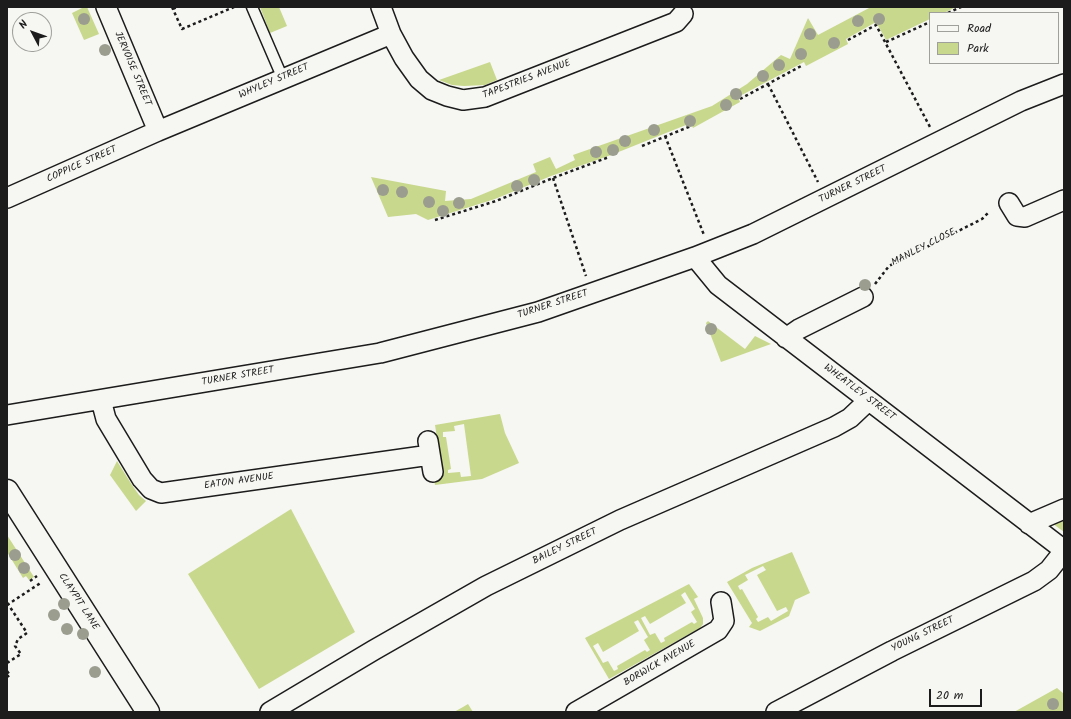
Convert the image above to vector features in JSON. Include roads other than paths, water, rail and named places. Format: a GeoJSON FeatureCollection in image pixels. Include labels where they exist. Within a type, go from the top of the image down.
{"type":"FeatureCollection","features":[{"type":"Feature","properties":{"kind":"street","name":"JERVOISE STREET"},"geometry":{"type":"LineString","coordinates":[[106,7],[158,131]]}},
{"type":"Feature","properties":{"kind":"street","name":"TAPESTRIES AVENUE"},"geometry":{"type":"LineString","coordinates":[[380,7],[391,34],[404,58],[419,79],[432,90],[463,100],[485,97],[676,22],[683,14]]}},
{"type":"Feature","properties":{"kind":"street","name":"WHYLEY STREET"},"geometry":{"type":"LineString","coordinates":[[158,131],[391,34]]}},
{"type":"Feature","properties":{"kind":"street","name":"TURNER STREET"},"geometry":{"type":"LineString","coordinates":[[7,415],[380,353],[538,312],[695,257],[753,234],[1021,101],[1064,84]]}},
{"type":"Feature","properties":{"kind":"street","name":"COPPICE STREET"},"geometry":{"type":"LineString","coordinates":[[7,198],[158,131]]}},
{"type":"Feature","properties":{"kind":"street"},"geometry":{"type":"LineString","coordinates":[[1009,203],[1017,216],[1025,218],[1064,200]]}},
{"type":"Feature","properties":{"kind":"street","name":"WHEATLEY STREET"},"geometry":{"type":"LineString","coordinates":[[695,257],[718,284],[786,338],[1064,550]]}},
{"type":"Feature","properties":{"kind":"street"},"geometry":{"type":"LineString","coordinates":[[786,338],[799,328],[868,292]]}},
{"type":"Feature","properties":{"kind":"street","name":"EATON AVENUE"},"geometry":{"type":"LineString","coordinates":[[101,400],[106,419],[142,479],[151,489],[161,493],[430,456]]}},
{"type":"Feature","properties":{"kind":"street","name":"BAILEY STREET"},"geometry":{"type":"LineString","coordinates":[[270,712],[486,586],[620,520],[834,427],[850,418],[868,400]]}},
{"type":"Feature","properties":{"kind":"street","name":"CLAYPIT LANE"},"geometry":{"type":"LineString","coordinates":[[7,491],[148,712]]}},
{"type":"Feature","properties":{"kind":"street"},"geometry":{"type":"LineString","coordinates":[[1029,524],[1064,509]]}},
{"type":"Feature","properties":{"kind":"street","name":"YOUNG STREET"},"geometry":{"type":"LineString","coordinates":[[776,712],[892,651],[1034,581],[1049,570],[1064,550]]}},
{"type":"Feature","properties":{"kind":"street","name":"BORWICK AVENUE"},"geometry":{"type":"LineString","coordinates":[[576,712],[718,630],[724,621],[722,602]]}},
{"type":"Feature","properties":{"kind":"lane"},"geometry":{"type":"LineString","coordinates":[[252,7],[283,79]]}}]}
